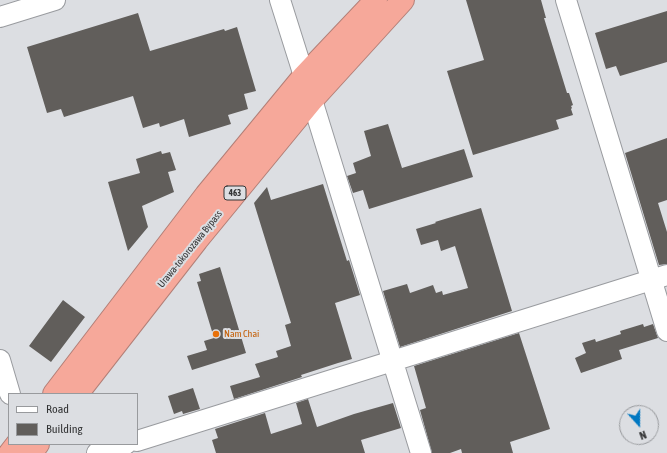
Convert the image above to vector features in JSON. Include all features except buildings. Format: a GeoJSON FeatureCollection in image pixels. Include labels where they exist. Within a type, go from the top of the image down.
{"type":"FeatureCollection","features":[{"type":"Feature","properties":{"kind":"highway","name":"Urawa-tokorozawa Bypass"},"geometry":{"type":"LineString","coordinates":[[55,393],[206,195],[304,76],[376,0]]}},
{"type":"Feature","properties":{"kind":"highway","name":"Urawa-tokorozawa Bypass"},"geometry":{"type":"LineString","coordinates":[[78,393],[197,240],[312,100],[403,0]]}},
{"type":"Feature","properties":{"kind":"highway"},"geometry":{"type":"LineString","coordinates":[[30,453],[37,445]]}},
{"type":"Feature","properties":{"kind":"street"},"geometry":{"type":"LineString","coordinates":[[4,10],[55,0]]}},
{"type":"Feature","properties":{"kind":"street"},"geometry":{"type":"LineString","coordinates":[[280,0],[304,76]]}},
{"type":"Feature","properties":{"kind":"street"},"geometry":{"type":"LineString","coordinates":[[566,0],[659,278],[667,331]]}},
{"type":"Feature","properties":{"kind":"street"},"geometry":{"type":"LineString","coordinates":[[312,100],[421,453]]}},
{"type":"Feature","properties":{"kind":"street"},"geometry":{"type":"LineString","coordinates":[[138,440],[659,278]]}},
{"type":"Feature","properties":{"kind":"street"},"geometry":{"type":"LineString","coordinates":[[0,360],[10,393]]}},
{"type":"Feature","properties":{"kind":"street"},"geometry":{"type":"LineString","coordinates":[[97,453],[123,445]]}},
{"type":"Feature","properties":{"kind":"place","name":"Nam Chai"},"geometry":{"type":"Point","coordinates":[216,334]}}]}
